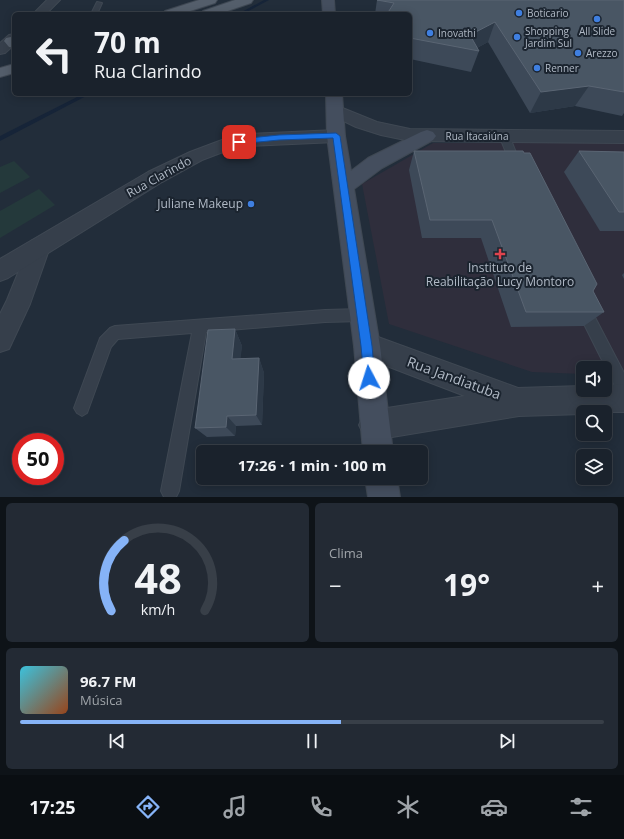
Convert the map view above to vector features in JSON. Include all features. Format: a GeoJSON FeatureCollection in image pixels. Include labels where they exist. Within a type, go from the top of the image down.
{"type":"FeatureCollection","features":[{"type":"Feature","properties":{"kind":"main road"},"geometry":{"type":"LineString","coordinates":[[175,12],[211,0]]}},
{"type":"Feature","properties":{"kind":"main road"},"geometry":{"type":"LineString","coordinates":[[213,12],[247,0]]}},
{"type":"Feature","properties":{"kind":"main road"},"geometry":{"type":"LineString","coordinates":[[328,0],[329,12]]}},
{"type":"Feature","properties":{"kind":"main road"},"geometry":{"type":"LineString","coordinates":[[0,73],[12,69]]}},
{"type":"Feature","properties":{"kind":"main road"},"geometry":{"type":"LineString","coordinates":[[0,86],[12,82]]}},
{"type":"Feature","properties":{"kind":"main road"},"geometry":{"type":"LineString","coordinates":[[335,102],[336,136],[362,315],[376,438]]}},
{"type":"Feature","properties":{"kind":"main road"},"geometry":{"type":"LineString","coordinates":[[344,186],[375,163],[427,136]]}},
{"type":"Feature","properties":{"kind":"main road"},"geometry":{"type":"LineString","coordinates":[[382,485],[384,497]]}},
{"type":"Feature","properties":{"kind":"street"},"geometry":{"type":"LineString","coordinates":[[41,12],[54,0]]}},
{"type":"Feature","properties":{"kind":"street"},"geometry":{"type":"LineString","coordinates":[[0,50],[12,42]]}},
{"type":"Feature","properties":{"kind":"street","name":"Rua Itacaiúna"},"geometry":{"type":"LineString","coordinates":[[335,102],[361,124],[377,129],[410,135],[624,137]]}},
{"type":"Feature","properties":{"kind":"street","name":"Rua Clarindo"},"geometry":{"type":"LineString","coordinates":[[0,272],[155,178],[196,156],[228,144],[265,139],[336,136]]}},
{"type":"Feature","properties":{"kind":"street"},"geometry":{"type":"LineString","coordinates":[[0,340],[18,304],[39,247]]}},
{"type":"Feature","properties":{"kind":"street","name":"Rua Jandiatuba"},"geometry":{"type":"LineString","coordinates":[[366,346],[519,402]]}},
{"type":"Feature","properties":{"kind":"street","name":"Rua Jandiatuba"},"geometry":{"type":"LineString","coordinates":[[376,438],[519,402],[624,398]]}},
{"type":"Feature","properties":{"kind":"lane"},"geometry":{"type":"LineString","coordinates":[[95,12],[99,3]]}},
{"type":"Feature","properties":{"kind":"lane"},"geometry":{"type":"LineString","coordinates":[[504,135],[517,168]]}},
{"type":"Feature","properties":{"kind":"lane"},"geometry":{"type":"LineString","coordinates":[[582,306],[624,389]]}},
{"type":"Feature","properties":{"kind":"lane"},"geometry":{"type":"LineString","coordinates":[[82,408],[106,343],[115,333],[325,316],[362,315]]}},
{"type":"Feature","properties":{"kind":"lane"},"geometry":{"type":"LineString","coordinates":[[170,491],[200,326]]}},
{"type":"Feature","properties":{"kind":"shaded area","name":"Instituto de Reabilitação Lucy Montoro"},"geometry":{"type":"Polygon","coordinates":[[[433,143],[624,143],[624,374],[612,374],[612,361],[576,361],[576,374],[532,372],[389,324],[362,184],[433,143]]]}},
{"type":"Feature","properties":{"kind":"green space"},"geometry":{"type":"Polygon","coordinates":[[[14,161],[30,177],[0,193],[0,167],[14,161]]]}},
{"type":"Feature","properties":{"kind":"green space"},"geometry":{"type":"Polygon","coordinates":[[[39,189],[55,205],[0,238],[0,211],[39,189]]]}},
{"type":"Feature","properties":{"kind":"building","name":"Shopping Jardim Sul"},"geometry":{"type":"Polygon","coordinates":[[[377,0],[624,0],[624,92],[589,86],[541,92],[495,22],[470,35],[479,51],[412,38],[412,12],[388,12],[394,3],[377,0]]]}},
{"type":"Feature","properties":{"kind":"building"},"geometry":{"type":"Polygon","coordinates":[[[414,151],[523,151],[524,153],[530,153],[597,284],[593,291],[604,312],[526,312],[492,220],[430,220],[414,151]]]}},
{"type":"Feature","properties":{"kind":"building"},"geometry":{"type":"Polygon","coordinates":[[[579,151],[624,152],[624,212],[619,212],[579,151]]]}},
{"type":"Feature","properties":{"kind":"building"},"geometry":{"type":"Polygon","coordinates":[[[235,329],[232,359],[259,358],[256,415],[227,416],[226,427],[195,428],[208,330],[235,329]]]}},
{"type":"Feature","properties":{"kind":"waterway"},"geometry":{"type":"LineString","coordinates":[[244,12],[267,0]]}},
{"type":"Feature","properties":{"kind":"waterway"},"geometry":{"type":"LineString","coordinates":[[0,139],[83,96]]}},
{"type":"Feature","properties":{"kind":"place","name":"Boticario"},"geometry":{"type":"Point","coordinates":[519,13]}},
{"type":"Feature","properties":{"kind":"place","name":"All Slide"},"geometry":{"type":"Point","coordinates":[597,19]}},
{"type":"Feature","properties":{"kind":"place","name":"Inovathi"},"geometry":{"type":"Point","coordinates":[430,33]}},
{"type":"Feature","properties":{"kind":"place","name":"Shopping Jardim Sul"},"geometry":{"type":"Point","coordinates":[517,37]}},
{"type":"Feature","properties":{"kind":"place","name":"Arezzo"},"geometry":{"type":"Point","coordinates":[578,53]}},
{"type":"Feature","properties":{"kind":"place","name":"Renner"},"geometry":{"type":"Point","coordinates":[537,68]}},
{"type":"Feature","properties":{"kind":"place","name":"Juliane Makeup"},"geometry":{"type":"Point","coordinates":[251,204]}},
{"type":"Feature","properties":{"kind":"place","name":"Instituto de Reabilitação Lucy Montoro"},"geometry":{"type":"Point","coordinates":[500,254]}},
{"type":"Feature","properties":{"kind":"route"},"geometry":{"type":"LineString","coordinates":[[239,142],[279,138],[336,136],[366,346],[369,378]]}}]}
